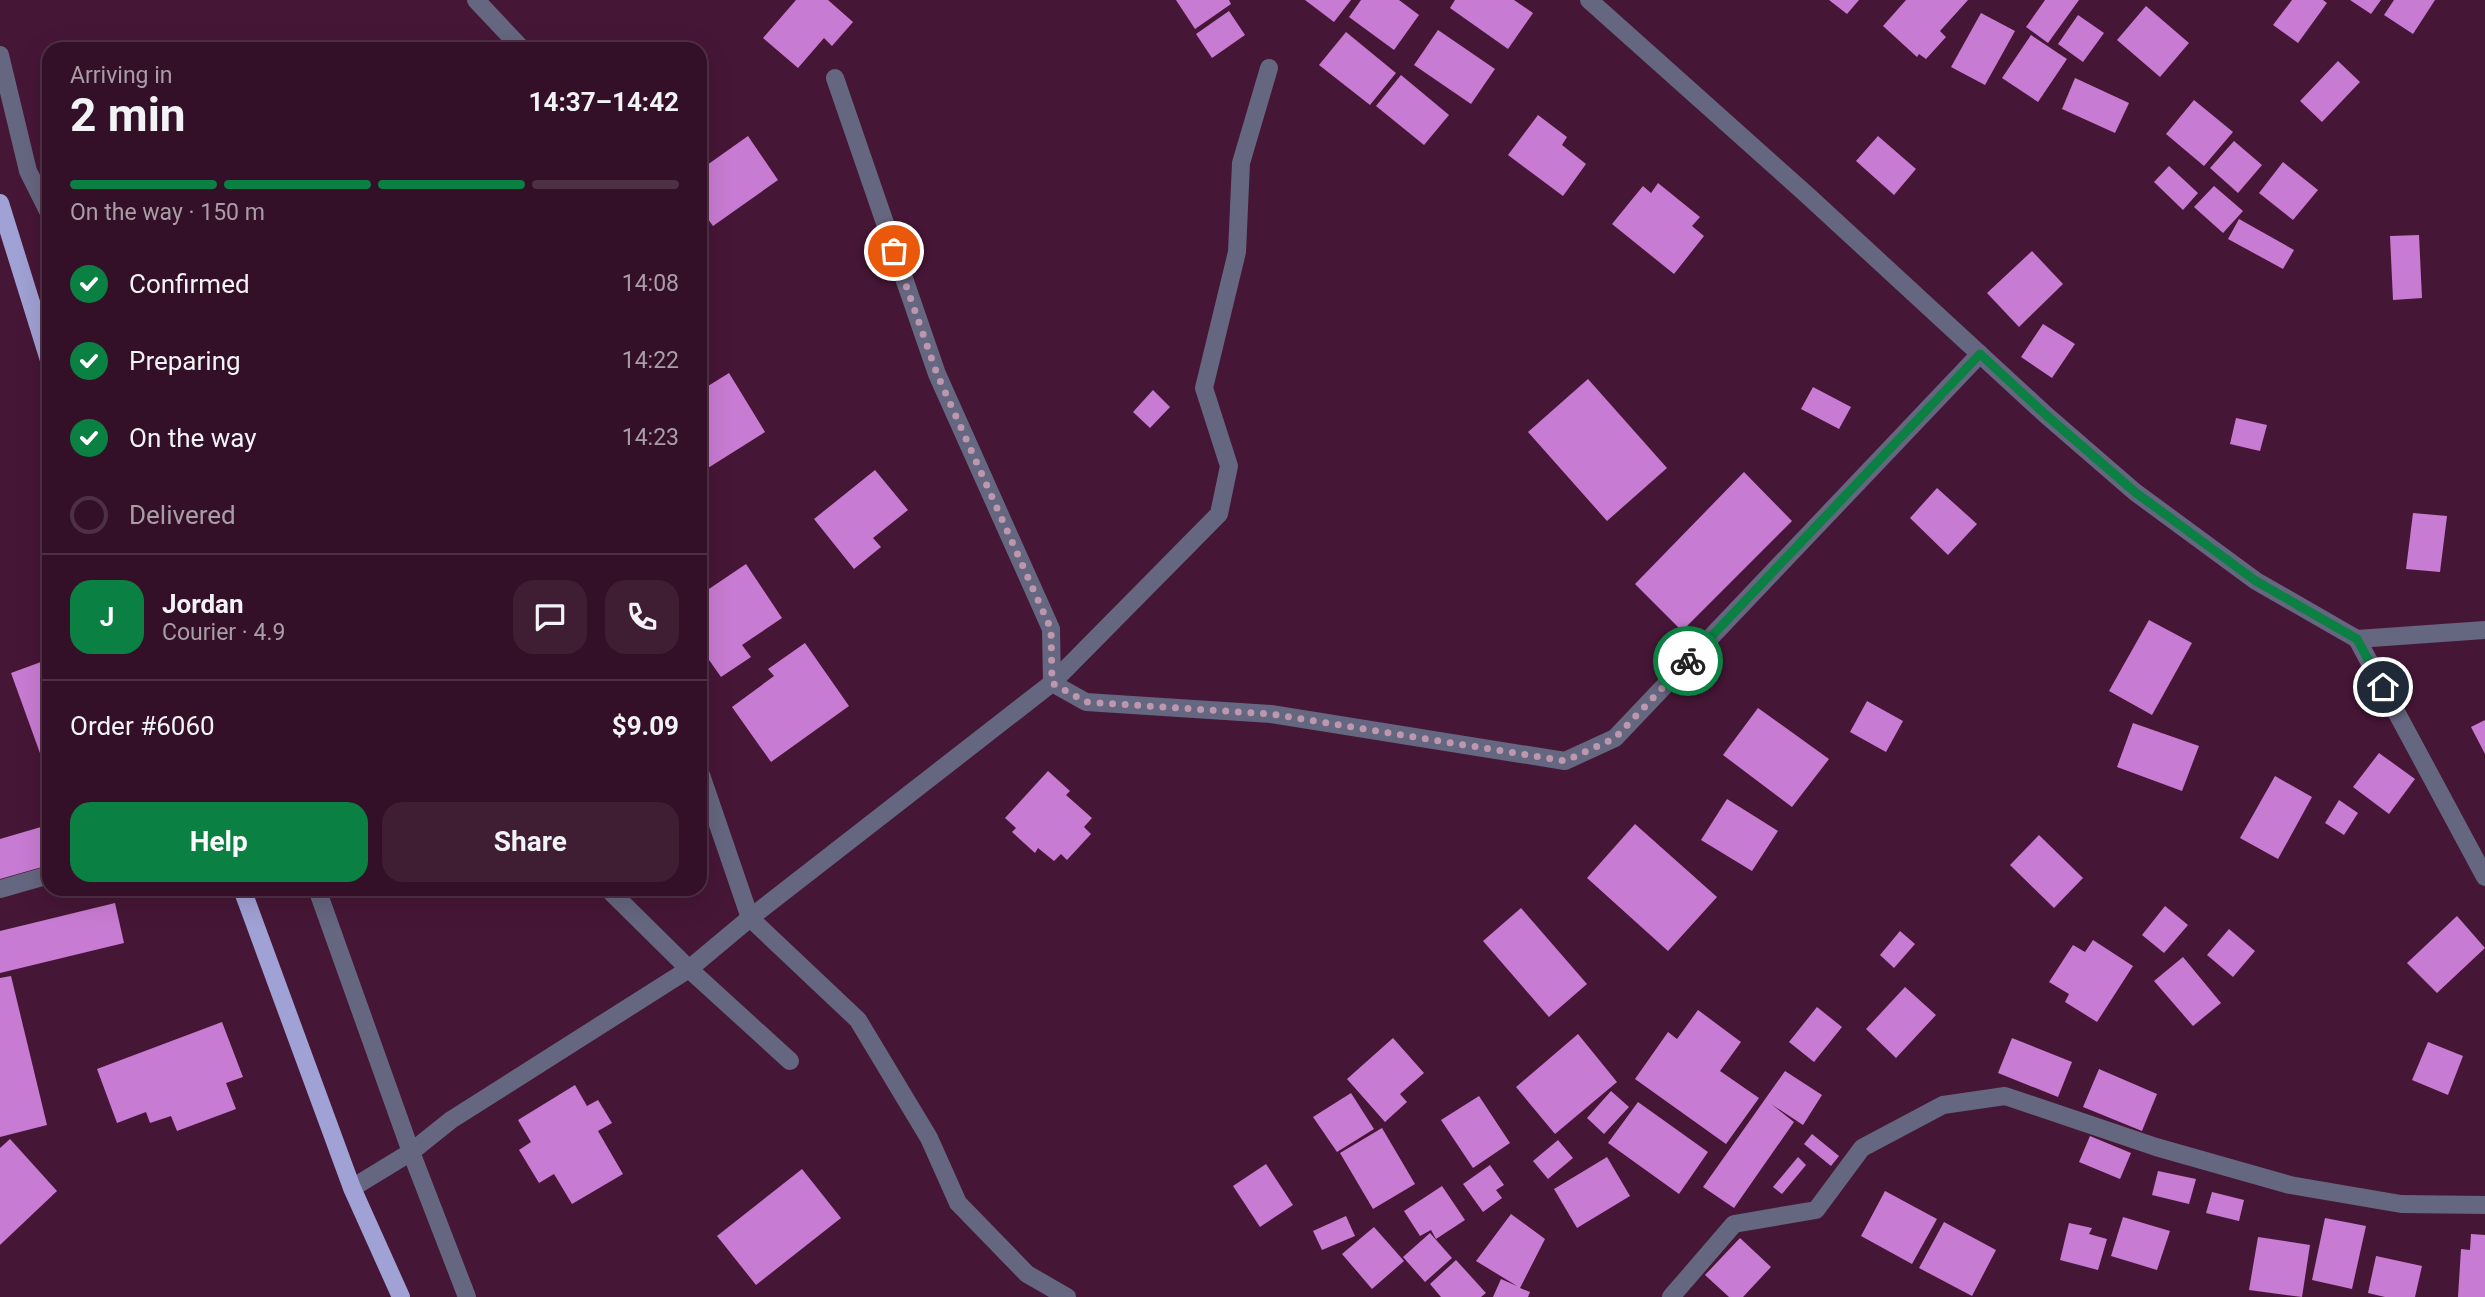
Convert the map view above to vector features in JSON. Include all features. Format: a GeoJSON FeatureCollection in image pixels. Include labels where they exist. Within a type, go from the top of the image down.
{"type":"FeatureCollection","features":[{"type":"Feature","properties":{"kind":"main road"},"geometry":{"type":"LineString","coordinates":[[0,202],[42,337]]}},
{"type":"Feature","properties":{"kind":"main road"},"geometry":{"type":"LineString","coordinates":[[245,896],[352,1188],[401,1297]]}},
{"type":"Feature","properties":{"kind":"street"},"geometry":{"type":"LineString","coordinates":[[476,0],[515,42]]}},
{"type":"Feature","properties":{"kind":"street"},"geometry":{"type":"LineString","coordinates":[[1590,0],[2046,415],[2135,492],[2256,581],[2357,639],[2485,877]]}},
{"type":"Feature","properties":{"kind":"street"},"geometry":{"type":"LineString","coordinates":[[0,55],[28,171],[42,198]]}},
{"type":"Feature","properties":{"kind":"street"},"geometry":{"type":"LineString","coordinates":[[352,1188],[411,1152],[451,1120],[689,969],[750,918],[1052,683],[1219,514],[1229,466],[1204,388],[1237,252],[1241,163],[1269,68]]}},
{"type":"Feature","properties":{"kind":"street"},"geometry":{"type":"LineString","coordinates":[[835,78],[937,374],[1051,629],[1052,683]]}},
{"type":"Feature","properties":{"kind":"street"},"geometry":{"type":"LineString","coordinates":[[1052,683],[1086,702],[1271,714],[1565,761],[1615,738],[1980,354]]}},
{"type":"Feature","properties":{"kind":"street"},"geometry":{"type":"LineString","coordinates":[[2357,639],[2485,630]]}},
{"type":"Feature","properties":{"kind":"street"},"geometry":{"type":"LineString","coordinates":[[707,792],[750,918],[858,1020],[929,1138],[958,1203],[1027,1274],[1067,1297]]}},
{"type":"Feature","properties":{"kind":"street"},"geometry":{"type":"LineString","coordinates":[[0,890],[42,877]]}},
{"type":"Feature","properties":{"kind":"street"},"geometry":{"type":"LineString","coordinates":[[320,896],[411,1152],[467,1297]]}},
{"type":"Feature","properties":{"kind":"street"},"geometry":{"type":"LineString","coordinates":[[615,896],[689,969],[790,1061]]}},
{"type":"Feature","properties":{"kind":"street"},"geometry":{"type":"LineString","coordinates":[[1671,1297],[1734,1224],[1816,1210],[1861,1148],[1943,1105],[2005,1096],[2156,1147],[2290,1185],[2401,1204],[2485,1205]]}},
{"type":"Feature","properties":{"kind":"building"},"geometry":{"type":"Polygon","coordinates":[[[796,0],[828,0],[853,22],[832,46],[824,38],[798,68],[763,38],[796,0]]]}},
{"type":"Feature","properties":{"kind":"building"},"geometry":{"type":"Polygon","coordinates":[[[1176,0],[1229,0],[1231,4],[1195,29],[1176,0]]]}},
{"type":"Feature","properties":{"kind":"building"},"geometry":{"type":"Polygon","coordinates":[[[1305,0],[1351,0],[1334,22],[1305,0]]]}},
{"type":"Feature","properties":{"kind":"building"},"geometry":{"type":"Polygon","coordinates":[[[1361,0],[1399,0],[1419,15],[1394,50],[1349,17],[1361,0]]]}},
{"type":"Feature","properties":{"kind":"building"},"geometry":{"type":"Polygon","coordinates":[[[1455,0],[1514,0],[1533,13],[1508,49],[1450,8],[1455,0]]]}},
{"type":"Feature","properties":{"kind":"building"},"geometry":{"type":"Polygon","coordinates":[[[1829,0],[1859,0],[1847,14],[1829,0]]]}},
{"type":"Feature","properties":{"kind":"building"},"geometry":{"type":"Polygon","coordinates":[[[1906,0],[1968,0],[1940,31],[1946,37],[1926,59],[1919,54],[1917,57],[1883,26],[1906,0]]]}},
{"type":"Feature","properties":{"kind":"building"},"geometry":{"type":"Polygon","coordinates":[[[2045,0],[2079,0],[2048,43],[2026,27],[2045,0]]]}},
{"type":"Feature","properties":{"kind":"building"},"geometry":{"type":"Polygon","coordinates":[[[2292,0],[2323,0],[2327,3],[2298,43],[2273,25],[2292,0]]]}},
{"type":"Feature","properties":{"kind":"building"},"geometry":{"type":"Polygon","coordinates":[[[2350,0],[2381,0],[2371,14],[2350,0]]]}},
{"type":"Feature","properties":{"kind":"building"},"geometry":{"type":"Polygon","coordinates":[[[2394,0],[2435,0],[2413,34],[2384,15],[2394,0]]]}},
{"type":"Feature","properties":{"kind":"building"},"geometry":{"type":"Polygon","coordinates":[[[2146,6],[2189,43],[2160,77],[2117,40],[2146,6]]]}},
{"type":"Feature","properties":{"kind":"building"},"geometry":{"type":"Polygon","coordinates":[[[1229,11],[1245,35],[1212,58],[1196,34],[1229,11]]]}},
{"type":"Feature","properties":{"kind":"building"},"geometry":{"type":"Polygon","coordinates":[[[1981,13],[2015,31],[1985,85],[1951,67],[1981,13]]]}},
{"type":"Feature","properties":{"kind":"building"},"geometry":{"type":"Polygon","coordinates":[[[2078,15],[2104,33],[2083,62],[2058,44],[2078,15]]]}},
{"type":"Feature","properties":{"kind":"building"},"geometry":{"type":"Polygon","coordinates":[[[1438,30],[1495,69],[1471,104],[1414,65],[1438,30]]]}},
{"type":"Feature","properties":{"kind":"building"},"geometry":{"type":"Polygon","coordinates":[[[1346,32],[1396,73],[1370,105],[1319,65],[1346,32]]]}},
{"type":"Feature","properties":{"kind":"building"},"geometry":{"type":"Polygon","coordinates":[[[2031,35],[2067,59],[2038,102],[2002,78],[2031,35]]]}},
{"type":"Feature","properties":{"kind":"building"},"geometry":{"type":"Polygon","coordinates":[[[2338,61],[2360,82],[2322,122],[2300,101],[2338,61]]]}},
{"type":"Feature","properties":{"kind":"building"},"geometry":{"type":"Polygon","coordinates":[[[1401,75],[1449,115],[1424,145],[1376,106],[1401,75]]]}},
{"type":"Feature","properties":{"kind":"building"},"geometry":{"type":"Polygon","coordinates":[[[2075,78],[2129,103],[2115,133],[2062,109],[2075,78]]]}},
{"type":"Feature","properties":{"kind":"building"},"geometry":{"type":"Polygon","coordinates":[[[2194,100],[2233,132],[2204,166],[2166,134],[2194,100]]]}},
{"type":"Feature","properties":{"kind":"building"},"geometry":{"type":"Polygon","coordinates":[[[1538,115],[1567,137],[1562,145],[1586,164],[1563,196],[1508,155],[1538,115]]]}},
{"type":"Feature","properties":{"kind":"building"},"geometry":{"type":"Polygon","coordinates":[[[748,136],[778,180],[713,226],[707,218],[707,165],[748,136]]]}},
{"type":"Feature","properties":{"kind":"building"},"geometry":{"type":"Polygon","coordinates":[[[1878,136],[1916,169],[1894,195],[1856,161],[1878,136]]]}},
{"type":"Feature","properties":{"kind":"building"},"geometry":{"type":"Polygon","coordinates":[[[2234,141],[2262,165],[2238,193],[2210,168],[2234,141]]]}},
{"type":"Feature","properties":{"kind":"building"},"geometry":{"type":"Polygon","coordinates":[[[2283,162],[2318,190],[2293,220],[2259,193],[2283,162]]]}},
{"type":"Feature","properties":{"kind":"building"},"geometry":{"type":"Polygon","coordinates":[[[2169,166],[2198,193],[2183,210],[2154,182],[2169,166]]]}},
{"type":"Feature","properties":{"kind":"building"},"geometry":{"type":"Polygon","coordinates":[[[1658,183],[1700,217],[1692,226],[1704,236],[1674,274],[1612,224],[1643,186],[1651,193],[1658,183]]]}},
{"type":"Feature","properties":{"kind":"building"},"geometry":{"type":"Polygon","coordinates":[[[2214,186],[2243,211],[2223,233],[2194,207],[2214,186]]]}},
{"type":"Feature","properties":{"kind":"building"},"geometry":{"type":"Polygon","coordinates":[[[2239,219],[2294,250],[2283,269],[2228,239],[2239,219]]]}},
{"type":"Feature","properties":{"kind":"building"},"geometry":{"type":"Polygon","coordinates":[[[2419,235],[2422,298],[2393,300],[2390,236],[2419,235]]]}},
{"type":"Feature","properties":{"kind":"building"},"geometry":{"type":"Polygon","coordinates":[[[2032,251],[2063,284],[2019,327],[1987,293],[2032,251]]]}},
{"type":"Feature","properties":{"kind":"building"},"geometry":{"type":"Polygon","coordinates":[[[2043,324],[2075,344],[2052,378],[2021,357],[2043,324]]]}},
{"type":"Feature","properties":{"kind":"building"},"geometry":{"type":"Polygon","coordinates":[[[729,373],[765,432],[707,469],[707,387],[729,373]]]}},
{"type":"Feature","properties":{"kind":"building"},"geometry":{"type":"Polygon","coordinates":[[[1588,379],[1667,468],[1607,521],[1528,432],[1588,379]]]}},
{"type":"Feature","properties":{"kind":"building"},"geometry":{"type":"Polygon","coordinates":[[[1813,387],[1851,407],[1839,429],[1801,409],[1813,387]]]}},
{"type":"Feature","properties":{"kind":"building"},"geometry":{"type":"Polygon","coordinates":[[[1153,390],[1170,407],[1150,428],[1133,412],[1153,390]]]}},
{"type":"Feature","properties":{"kind":"building"},"geometry":{"type":"Polygon","coordinates":[[[2236,418],[2267,425],[2260,451],[2230,444],[2236,418]]]}},
{"type":"Feature","properties":{"kind":"building"},"geometry":{"type":"Polygon","coordinates":[[[875,470],[908,510],[873,538],[881,547],[854,569],[814,519],[875,470]]]}},
{"type":"Feature","properties":{"kind":"building"},"geometry":{"type":"Polygon","coordinates":[[[1744,472],[1792,521],[1682,631],[1635,584],[1744,472]]]}},
{"type":"Feature","properties":{"kind":"building"},"geometry":{"type":"Polygon","coordinates":[[[1937,488],[1977,524],[1948,555],[1910,518],[1937,488]]]}},
{"type":"Feature","properties":{"kind":"building"},"geometry":{"type":"Polygon","coordinates":[[[2413,513],[2447,516],[2440,572],[2406,569],[2413,513]]]}},
{"type":"Feature","properties":{"kind":"building"},"geometry":{"type":"Polygon","coordinates":[[[746,564],[782,618],[742,645],[751,657],[721,677],[707,657],[707,590],[746,564]]]}},
{"type":"Feature","properties":{"kind":"building"},"geometry":{"type":"Polygon","coordinates":[[[2149,620],[2192,643],[2152,715],[2109,691],[2149,620]]]}},
{"type":"Feature","properties":{"kind":"building"},"geometry":{"type":"Polygon","coordinates":[[[805,643],[849,706],[771,762],[732,707],[774,676],[768,669],[805,643]]]}},
{"type":"Feature","properties":{"kind":"building"},"geometry":{"type":"Polygon","coordinates":[[[42,662],[42,759],[11,673],[42,662]]]}},
{"type":"Feature","properties":{"kind":"building"},"geometry":{"type":"Polygon","coordinates":[[[1867,701],[1903,721],[1886,752],[1850,732],[1867,701]]]}},
{"type":"Feature","properties":{"kind":"building"},"geometry":{"type":"Polygon","coordinates":[[[1758,708],[1829,759],[1792,807],[1723,755],[1758,708]]]}},
{"type":"Feature","properties":{"kind":"building"},"geometry":{"type":"Polygon","coordinates":[[[2485,720],[2485,754],[2471,727],[2485,720]]]}},
{"type":"Feature","properties":{"kind":"building"},"geometry":{"type":"Polygon","coordinates":[[[2133,723],[2199,746],[2182,791],[2117,767],[2133,723]]]}},
{"type":"Feature","properties":{"kind":"building"},"geometry":{"type":"Polygon","coordinates":[[[2379,753],[2415,779],[2389,814],[2353,787],[2379,753]]]}},
{"type":"Feature","properties":{"kind":"building"},"geometry":{"type":"Polygon","coordinates":[[[1048,771],[1070,791],[1066,795],[1092,818],[1084,827],[1091,834],[1067,860],[1061,854],[1054,861],[1038,848],[1035,853],[1012,832],[1016,828],[1005,818],[1048,771]]]}},
{"type":"Feature","properties":{"kind":"building"},"geometry":{"type":"Polygon","coordinates":[[[2275,776],[2312,797],[2278,859],[2240,838],[2275,776]]]}},
{"type":"Feature","properties":{"kind":"building"},"geometry":{"type":"Polygon","coordinates":[[[1727,799],[1778,831],[1752,871],[1701,840],[1727,799]]]}},
{"type":"Feature","properties":{"kind":"building"},"geometry":{"type":"Polygon","coordinates":[[[2339,800],[2358,813],[2344,835],[2325,823],[2339,800]]]}},
{"type":"Feature","properties":{"kind":"building"},"geometry":{"type":"Polygon","coordinates":[[[1635,824],[1717,897],[1668,951],[1587,878],[1635,824]]]}},
{"type":"Feature","properties":{"kind":"building"},"geometry":{"type":"Polygon","coordinates":[[[41,827],[42,867],[0,879],[0,839],[41,827]]]}},
{"type":"Feature","properties":{"kind":"building"},"geometry":{"type":"Polygon","coordinates":[[[2039,835],[2083,878],[2054,908],[2010,865],[2039,835]]]}},
{"type":"Feature","properties":{"kind":"building"},"geometry":{"type":"Polygon","coordinates":[[[115,903],[124,943],[0,973],[0,931],[115,903]]]}},
{"type":"Feature","properties":{"kind":"building"},"geometry":{"type":"Polygon","coordinates":[[[2165,906],[2188,925],[2164,953],[2142,935],[2165,906]]]}},
{"type":"Feature","properties":{"kind":"building"},"geometry":{"type":"Polygon","coordinates":[[[1521,908],[1587,984],[1549,1017],[1483,941],[1521,908]]]}},
{"type":"Feature","properties":{"kind":"building"},"geometry":{"type":"Polygon","coordinates":[[[2457,916],[2485,948],[2437,993],[2407,963],[2457,916]]]}},
{"type":"Feature","properties":{"kind":"building"},"geometry":{"type":"Polygon","coordinates":[[[2229,929],[2255,951],[2233,977],[2207,955],[2229,929]]]}},
{"type":"Feature","properties":{"kind":"building"},"geometry":{"type":"Polygon","coordinates":[[[1900,931],[1915,944],[1894,968],[1880,955],[1900,931]]]}},
{"type":"Feature","properties":{"kind":"building"},"geometry":{"type":"Polygon","coordinates":[[[2093,940],[2133,966],[2097,1022],[2065,1002],[2069,994],[2049,982],[2073,945],[2085,952],[2093,940]]]}},
{"type":"Feature","properties":{"kind":"building"},"geometry":{"type":"Polygon","coordinates":[[[2183,957],[2221,1003],[2193,1026],[2154,981],[2183,957]]]}},
{"type":"Feature","properties":{"kind":"building"},"geometry":{"type":"Polygon","coordinates":[[[11,976],[47,1125],[0,1137],[0,978],[11,976]]]}},
{"type":"Feature","properties":{"kind":"building"},"geometry":{"type":"Polygon","coordinates":[[[1905,987],[1936,1015],[1896,1058],[1866,1029],[1905,987]]]}},
{"type":"Feature","properties":{"kind":"building"},"geometry":{"type":"Polygon","coordinates":[[[1817,1007],[1842,1027],[1814,1062],[1789,1042],[1817,1007]]]}},
{"type":"Feature","properties":{"kind":"building"},"geometry":{"type":"Polygon","coordinates":[[[1698,1010],[1741,1042],[1720,1071],[1759,1098],[1726,1144],[1635,1079],[1668,1032],[1677,1039],[1698,1010]]]}},
{"type":"Feature","properties":{"kind":"building"},"geometry":{"type":"Polygon","coordinates":[[[222,1022],[243,1077],[226,1083],[236,1109],[177,1131],[171,1116],[150,1123],[146,1112],[117,1123],[97,1069],[222,1022]]]}},
{"type":"Feature","properties":{"kind":"building"},"geometry":{"type":"Polygon","coordinates":[[[1578,1034],[1617,1082],[1555,1134],[1516,1087],[1578,1034]]]}},
{"type":"Feature","properties":{"kind":"building"},"geometry":{"type":"Polygon","coordinates":[[[1393,1038],[1424,1073],[1400,1094],[1407,1102],[1385,1122],[1347,1079],[1393,1038]]]}},
{"type":"Feature","properties":{"kind":"building"},"geometry":{"type":"Polygon","coordinates":[[[2012,1038],[2072,1062],[2058,1097],[1998,1073],[2012,1038]]]}},
{"type":"Feature","properties":{"kind":"building"},"geometry":{"type":"Polygon","coordinates":[[[2428,1042],[2463,1056],[2448,1095],[2412,1080],[2428,1042]]]}},
{"type":"Feature","properties":{"kind":"building"},"geometry":{"type":"Polygon","coordinates":[[[2099,1069],[2157,1094],[2142,1131],[2083,1107],[2099,1069]]]}},
{"type":"Feature","properties":{"kind":"building"},"geometry":{"type":"Polygon","coordinates":[[[1785,1071],[1822,1095],[1803,1125],[1771,1104],[1794,1122],[1734,1208],[1703,1187],[1785,1071]]]}},
{"type":"Feature","properties":{"kind":"building"},"geometry":{"type":"Polygon","coordinates":[[[575,1085],[587,1106],[598,1100],[612,1123],[598,1131],[623,1174],[572,1204],[554,1174],[539,1183],[519,1150],[531,1142],[518,1120],[575,1085]]]}},
{"type":"Feature","properties":{"kind":"building"},"geometry":{"type":"Polygon","coordinates":[[[1611,1091],[1629,1107],[1604,1134],[1587,1118],[1611,1091]]]}},
{"type":"Feature","properties":{"kind":"building"},"geometry":{"type":"Polygon","coordinates":[[[1351,1093],[1374,1129],[1337,1152],[1313,1117],[1351,1093]]]}},
{"type":"Feature","properties":{"kind":"building"},"geometry":{"type":"Polygon","coordinates":[[[1479,1096],[1510,1143],[1473,1168],[1441,1120],[1479,1096]]]}},
{"type":"Feature","properties":{"kind":"building"},"geometry":{"type":"Polygon","coordinates":[[[1638,1102],[1708,1152],[1679,1194],[1608,1143],[1638,1102]]]}},
{"type":"Feature","properties":{"kind":"building"},"geometry":{"type":"Polygon","coordinates":[[[1382,1128],[1415,1184],[1373,1209],[1340,1153],[1382,1128]]]}},
{"type":"Feature","properties":{"kind":"building"},"geometry":{"type":"Polygon","coordinates":[[[1812,1134],[1839,1156],[1831,1166],[1804,1144],[1812,1134]]]}},
{"type":"Feature","properties":{"kind":"building"},"geometry":{"type":"Polygon","coordinates":[[[2090,1136],[2131,1153],[2120,1179],[2079,1162],[2090,1136]]]}},
{"type":"Feature","properties":{"kind":"building"},"geometry":{"type":"Polygon","coordinates":[[[10,1139],[57,1191],[0,1245],[0,1148],[10,1139]]]}},
{"type":"Feature","properties":{"kind":"building"},"geometry":{"type":"Polygon","coordinates":[[[1558,1140],[1573,1158],[1548,1179],[1533,1161],[1558,1140]]]}},
{"type":"Feature","properties":{"kind":"building"},"geometry":{"type":"Polygon","coordinates":[[[1607,1157],[1630,1196],[1577,1228],[1554,1189],[1607,1157]]]}},
{"type":"Feature","properties":{"kind":"building"},"geometry":{"type":"Polygon","coordinates":[[[1798,1157],[1806,1165],[1782,1194],[1773,1187],[1798,1157]]]}},
{"type":"Feature","properties":{"kind":"building"},"geometry":{"type":"Polygon","coordinates":[[[1266,1164],[1293,1205],[1260,1227],[1233,1186],[1266,1164]]]}},
{"type":"Feature","properties":{"kind":"building"},"geometry":{"type":"Polygon","coordinates":[[[1490,1165],[1504,1185],[1496,1190],[1502,1198],[1483,1212],[1463,1184],[1490,1165]]]}},
{"type":"Feature","properties":{"kind":"building"},"geometry":{"type":"Polygon","coordinates":[[[802,1169],[841,1218],[756,1285],[717,1236],[802,1169]]]}},
{"type":"Feature","properties":{"kind":"building"},"geometry":{"type":"Polygon","coordinates":[[[2158,1171],[2196,1179],[2189,1204],[2152,1195],[2158,1171]]]}},
{"type":"Feature","properties":{"kind":"building"},"geometry":{"type":"Polygon","coordinates":[[[1442,1186],[1465,1220],[1436,1239],[1431,1230],[1420,1236],[1404,1211],[1442,1186]]]}},
{"type":"Feature","properties":{"kind":"building"},"geometry":{"type":"Polygon","coordinates":[[[1885,1191],[1937,1219],[1912,1264],[1861,1236],[1885,1191]]]}},
{"type":"Feature","properties":{"kind":"building"},"geometry":{"type":"Polygon","coordinates":[[[2212,1192],[2244,1200],[2239,1221],[2206,1213],[2212,1192]]]}},
{"type":"Feature","properties":{"kind":"building"},"geometry":{"type":"Polygon","coordinates":[[[1511,1214],[1545,1239],[1520,1288],[1530,1292],[1528,1297],[1493,1297],[1501,1279],[1517,1286],[1476,1261],[1511,1214]]]}},
{"type":"Feature","properties":{"kind":"building"},"geometry":{"type":"Polygon","coordinates":[[[1346,1216],[1355,1236],[1322,1250],[1313,1231],[1346,1216]]]}},
{"type":"Feature","properties":{"kind":"building"},"geometry":{"type":"Polygon","coordinates":[[[2123,1217],[2170,1231],[2157,1270],[2111,1256],[2123,1217]]]}},
{"type":"Feature","properties":{"kind":"building"},"geometry":{"type":"Polygon","coordinates":[[[2325,1218],[2366,1226],[2352,1289],[2312,1280],[2325,1218]]]}},
{"type":"Feature","properties":{"kind":"building"},"geometry":{"type":"Polygon","coordinates":[[[1944,1222],[1996,1250],[1972,1296],[1919,1268],[1944,1222]]]}},
{"type":"Feature","properties":{"kind":"building"},"geometry":{"type":"Polygon","coordinates":[[[2069,1223],[2092,1228],[2089,1234],[2107,1239],[2098,1270],[2060,1260],[2069,1223]]]}},
{"type":"Feature","properties":{"kind":"building"},"geometry":{"type":"Polygon","coordinates":[[[1374,1227],[1404,1261],[1372,1289],[1342,1254],[1374,1227]]]}},
{"type":"Feature","properties":{"kind":"building"},"geometry":{"type":"Polygon","coordinates":[[[1430,1233],[1452,1258],[1425,1282],[1403,1257],[1430,1233]]]}},
{"type":"Feature","properties":{"kind":"building"},"geometry":{"type":"Polygon","coordinates":[[[2471,1234],[2485,1235],[2485,1297],[2458,1297],[2461,1249],[2470,1250],[2471,1234]]]}},
{"type":"Feature","properties":{"kind":"building"},"geometry":{"type":"Polygon","coordinates":[[[2258,1237],[2310,1245],[2302,1297],[2249,1290],[2258,1237]]]}},
{"type":"Feature","properties":{"kind":"building"},"geometry":{"type":"Polygon","coordinates":[[[1740,1238],[1771,1267],[1743,1297],[1729,1297],[1705,1275],[1740,1238]]]}},
{"type":"Feature","properties":{"kind":"building"},"geometry":{"type":"Polygon","coordinates":[[[2376,1256],[2422,1266],[2415,1297],[2385,1297],[2368,1293],[2376,1256]]]}},
{"type":"Feature","properties":{"kind":"building"},"geometry":{"type":"Polygon","coordinates":[[[1456,1260],[1486,1293],[1481,1297],[1441,1297],[1430,1284],[1456,1260]]]}},
{"type":"Feature","properties":{"kind":"way so far"},"geometry":{"type":"LineString","coordinates":[[894,251],[937,374],[1051,629],[1052,683],[1086,702],[1271,714],[1565,761],[1615,738],[1688,661]]}},
{"type":"Feature","properties":{"kind":"route"},"geometry":{"type":"LineString","coordinates":[[1688,661],[1980,354],[2135,492],[2256,581],[2357,639],[2383,687]]}}]}
